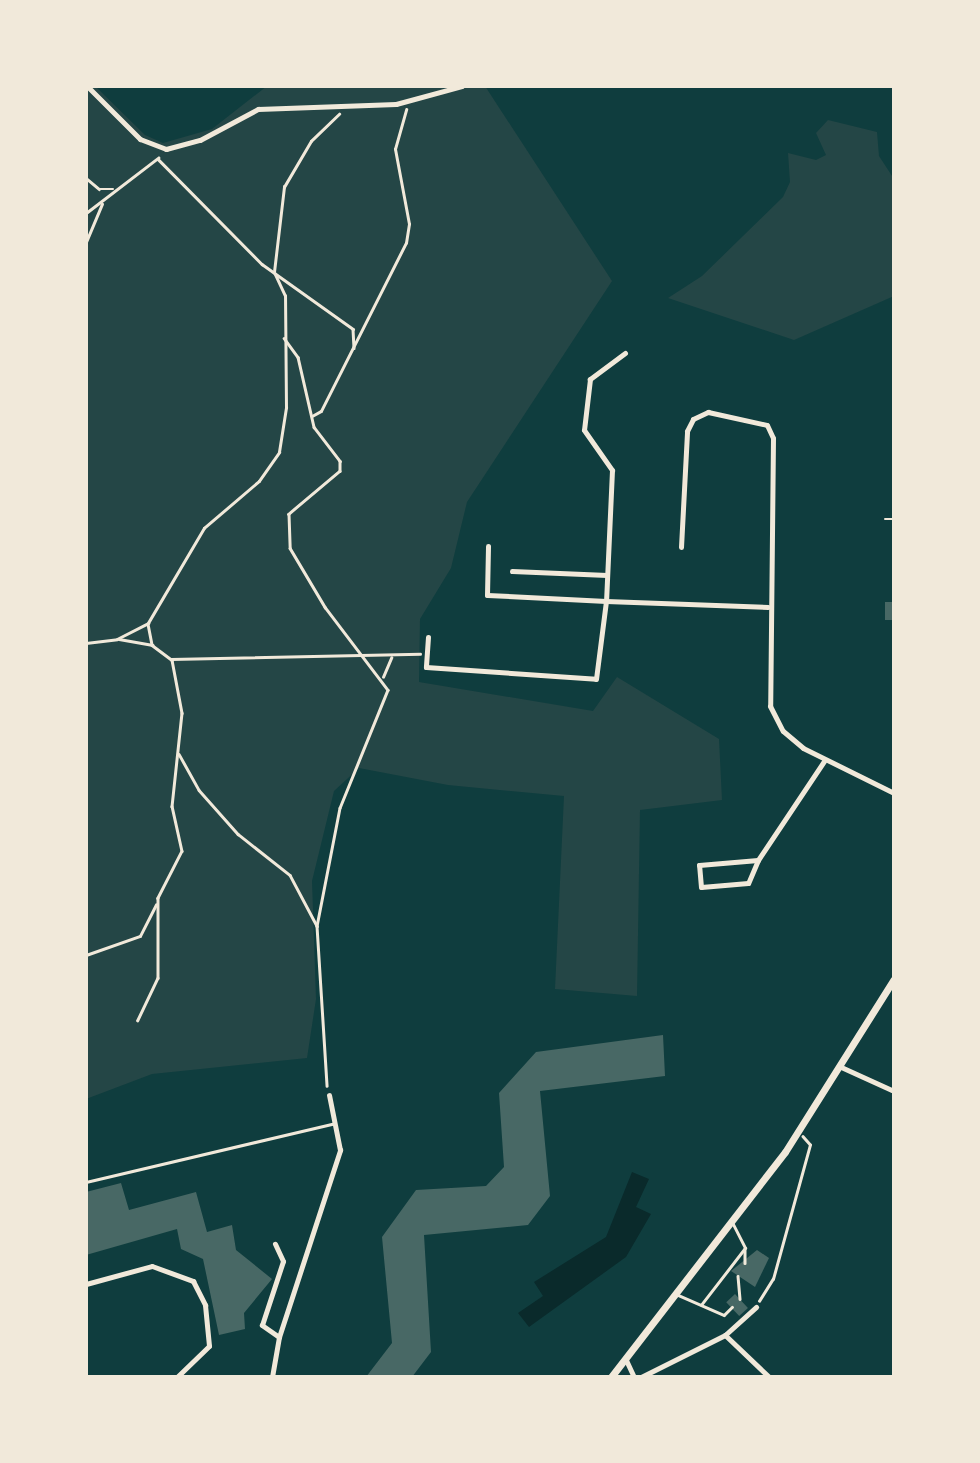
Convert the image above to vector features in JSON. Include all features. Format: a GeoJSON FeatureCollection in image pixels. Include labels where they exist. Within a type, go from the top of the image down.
{"type":"FeatureCollection","features":[{"type":"Feature","properties":{"kind":"street"},"geometry":{"type":"LineString","coordinates":[[87,86],[140,139],[166,149],[200,140],[258,109],[410,101],[462,86]]}},
{"type":"Feature","properties":{"kind":"street"},"geometry":{"type":"LineString","coordinates":[[428,637],[424,654],[426,667],[597,679],[606,601],[612,470],[584,430],[590,379],[625,353]]}},
{"type":"Feature","properties":{"kind":"street"},"geometry":{"type":"LineString","coordinates":[[681,547],[687,431],[693,419],[708,412],[767,425],[773,438],[768,607],[770,706],[783,731],[824,761],[894,793]]}},
{"type":"Feature","properties":{"kind":"street"},"geometry":{"type":"LineString","coordinates":[[488,546],[487,595],[768,607]]}},
{"type":"Feature","properties":{"kind":"street"},"geometry":{"type":"LineString","coordinates":[[512,570],[607,575]]}},
{"type":"Feature","properties":{"kind":"street"},"geometry":{"type":"LineString","coordinates":[[758,859],[699,865],[701,887],[748,883],[758,859],[824,761]]}},
{"type":"Feature","properties":{"kind":"street"},"geometry":{"type":"LineString","coordinates":[[611,1377],[733,1223],[798,1132],[894,979]]}},
{"type":"Feature","properties":{"kind":"street"},"geometry":{"type":"LineString","coordinates":[[841,1066],[894,1091]]}},
{"type":"Feature","properties":{"kind":"street"},"geometry":{"type":"LineString","coordinates":[[272,1377],[279,1337],[327,1203],[340,1150],[332,1124],[329,1096]]}},
{"type":"Feature","properties":{"kind":"street"},"geometry":{"type":"LineString","coordinates":[[275,1244],[283,1262],[262,1325],[279,1337]]}},
{"type":"Feature","properties":{"kind":"street"},"geometry":{"type":"LineString","coordinates":[[86,1284],[152,1266],[193,1281],[205,1304],[209,1346],[177,1377]]}},
{"type":"Feature","properties":{"kind":"street"},"geometry":{"type":"LineString","coordinates":[[641,1377],[725,1335],[756,1307]]}},
{"type":"Feature","properties":{"kind":"street"},"geometry":{"type":"LineString","coordinates":[[725,1335],[769,1377]]}},
{"type":"Feature","properties":{"kind":"street"},"geometry":{"type":"LineString","coordinates":[[626,1360],[635,1377]]}},
{"type":"Feature","properties":{"kind":"lane"},"geometry":{"type":"LineString","coordinates":[[885,519],[894,519]]}},
{"type":"Feature","properties":{"kind":"lane"},"geometry":{"type":"LineString","coordinates":[[86,1182],[332,1124]]}},
{"type":"Feature","properties":{"kind":"lane"},"geometry":{"type":"LineString","coordinates":[[733,1223],[745,1248],[746,1263]]}},
{"type":"Feature","properties":{"kind":"lane"},"geometry":{"type":"LineString","coordinates":[[701,1305],[745,1248]]}},
{"type":"Feature","properties":{"kind":"lane"},"geometry":{"type":"LineString","coordinates":[[738,1276],[740,1299]]}},
{"type":"Feature","properties":{"kind":"lane"},"geometry":{"type":"LineString","coordinates":[[678,1295],[724,1315],[732,1307]]}},
{"type":"Feature","properties":{"kind":"path"},"geometry":{"type":"LineString","coordinates":[[312,416],[321,411],[406,243],[409,223],[395,149],[410,101]]}},
{"type":"Feature","properties":{"kind":"path"},"geometry":{"type":"LineString","coordinates":[[117,639],[148,624],[204,528],[259,481],[279,452],[285,296],[274,272],[287,174],[348,106]]}},
{"type":"Feature","properties":{"kind":"path"},"geometry":{"type":"LineString","coordinates":[[86,213],[158,159],[274,272],[353,329],[354,349]]}},
{"type":"Feature","properties":{"kind":"path"},"geometry":{"type":"LineString","coordinates":[[86,178],[99,189],[115,189]]}},
{"type":"Feature","properties":{"kind":"path"},"geometry":{"type":"LineString","coordinates":[[86,242],[102,202]]}},
{"type":"Feature","properties":{"kind":"path"},"geometry":{"type":"LineString","coordinates":[[284,338],[298,357],[312,416],[337,450],[340,471],[289,514],[290,548],[332,618],[383,677],[388,690],[340,808],[317,926],[329,1096]]}},
{"type":"Feature","properties":{"kind":"path"},"geometry":{"type":"LineString","coordinates":[[148,624],[152,645]]}},
{"type":"Feature","properties":{"kind":"path"},"geometry":{"type":"LineString","coordinates":[[86,643],[117,639],[152,645],[171,659],[363,654],[391,658],[424,654]]}},
{"type":"Feature","properties":{"kind":"path"},"geometry":{"type":"LineString","coordinates":[[383,677],[391,658]]}},
{"type":"Feature","properties":{"kind":"path"},"geometry":{"type":"LineString","coordinates":[[86,955],[140,936],[182,851],[172,806],[182,713],[171,659]]}},
{"type":"Feature","properties":{"kind":"path"},"geometry":{"type":"LineString","coordinates":[[179,754],[199,790],[238,834],[290,876],[317,926]]}},
{"type":"Feature","properties":{"kind":"path"},"geometry":{"type":"LineString","coordinates":[[138,1020],[158,978],[153,963],[158,898]]}},
{"type":"Feature","properties":{"kind":"path"},"geometry":{"type":"LineString","coordinates":[[756,1307],[773,1279],[810,1144],[798,1132]]}},
{"type":"Feature","properties":{"kind":"shaded area"},"geometry":{"type":"Polygon","coordinates":[[[86,86],[95,86],[145,135],[163,143],[212,129],[267,86],[485,86],[612,281],[467,502],[451,568],[420,619],[419,682],[593,711],[617,677],[719,739],[722,800],[640,810],[637,996],[555,989],[564,796],[448,785],[359,768],[334,791],[312,881],[316,999],[307,1058],[152,1074],[86,1099],[86,86]]]}},
{"type":"Feature","properties":{"kind":"shaded area"},"geometry":{"type":"Polygon","coordinates":[[[828,120],[877,132],[879,156],[894,179],[894,296],[794,340],[668,298],[702,276],[783,197],[790,182],[788,153],[816,160],[826,155],[816,133],[828,120]]]}},
{"type":"Feature","properties":{"kind":"shaded area"},"geometry":{"type":"Polygon","coordinates":[[[632,1172],[649,1179],[636,1207],[651,1214],[626,1257],[529,1327],[518,1313],[543,1296],[534,1282],[606,1237],[632,1172]]]}},
{"type":"Feature","properties":{"kind":"building"},"geometry":{"type":"Polygon","coordinates":[[[885,602],[894,602],[894,620],[885,620],[885,602]]]}},
{"type":"Feature","properties":{"kind":"building"},"geometry":{"type":"Polygon","coordinates":[[[663,1035],[665,1076],[540,1091],[550,1196],[528,1225],[424,1235],[431,1352],[412,1377],[366,1377],[392,1343],[382,1237],[416,1190],[486,1186],[504,1167],[499,1093],[536,1052],[663,1035]]]}},
{"type":"Feature","properties":{"kind":"building"},"geometry":{"type":"Polygon","coordinates":[[[121,1183],[129,1210],[196,1192],[207,1232],[232,1225],[236,1250],[272,1279],[244,1313],[245,1329],[219,1335],[203,1259],[181,1249],[177,1229],[86,1255],[86,1192],[121,1183]]]}},
{"type":"Feature","properties":{"kind":"building"},"geometry":{"type":"Polygon","coordinates":[[[757,1250],[769,1258],[755,1287],[731,1271],[757,1250]]]}},
{"type":"Feature","properties":{"kind":"building"},"geometry":{"type":"Polygon","coordinates":[[[735,1294],[748,1308],[739,1316],[726,1302],[735,1294]]]}}]}
